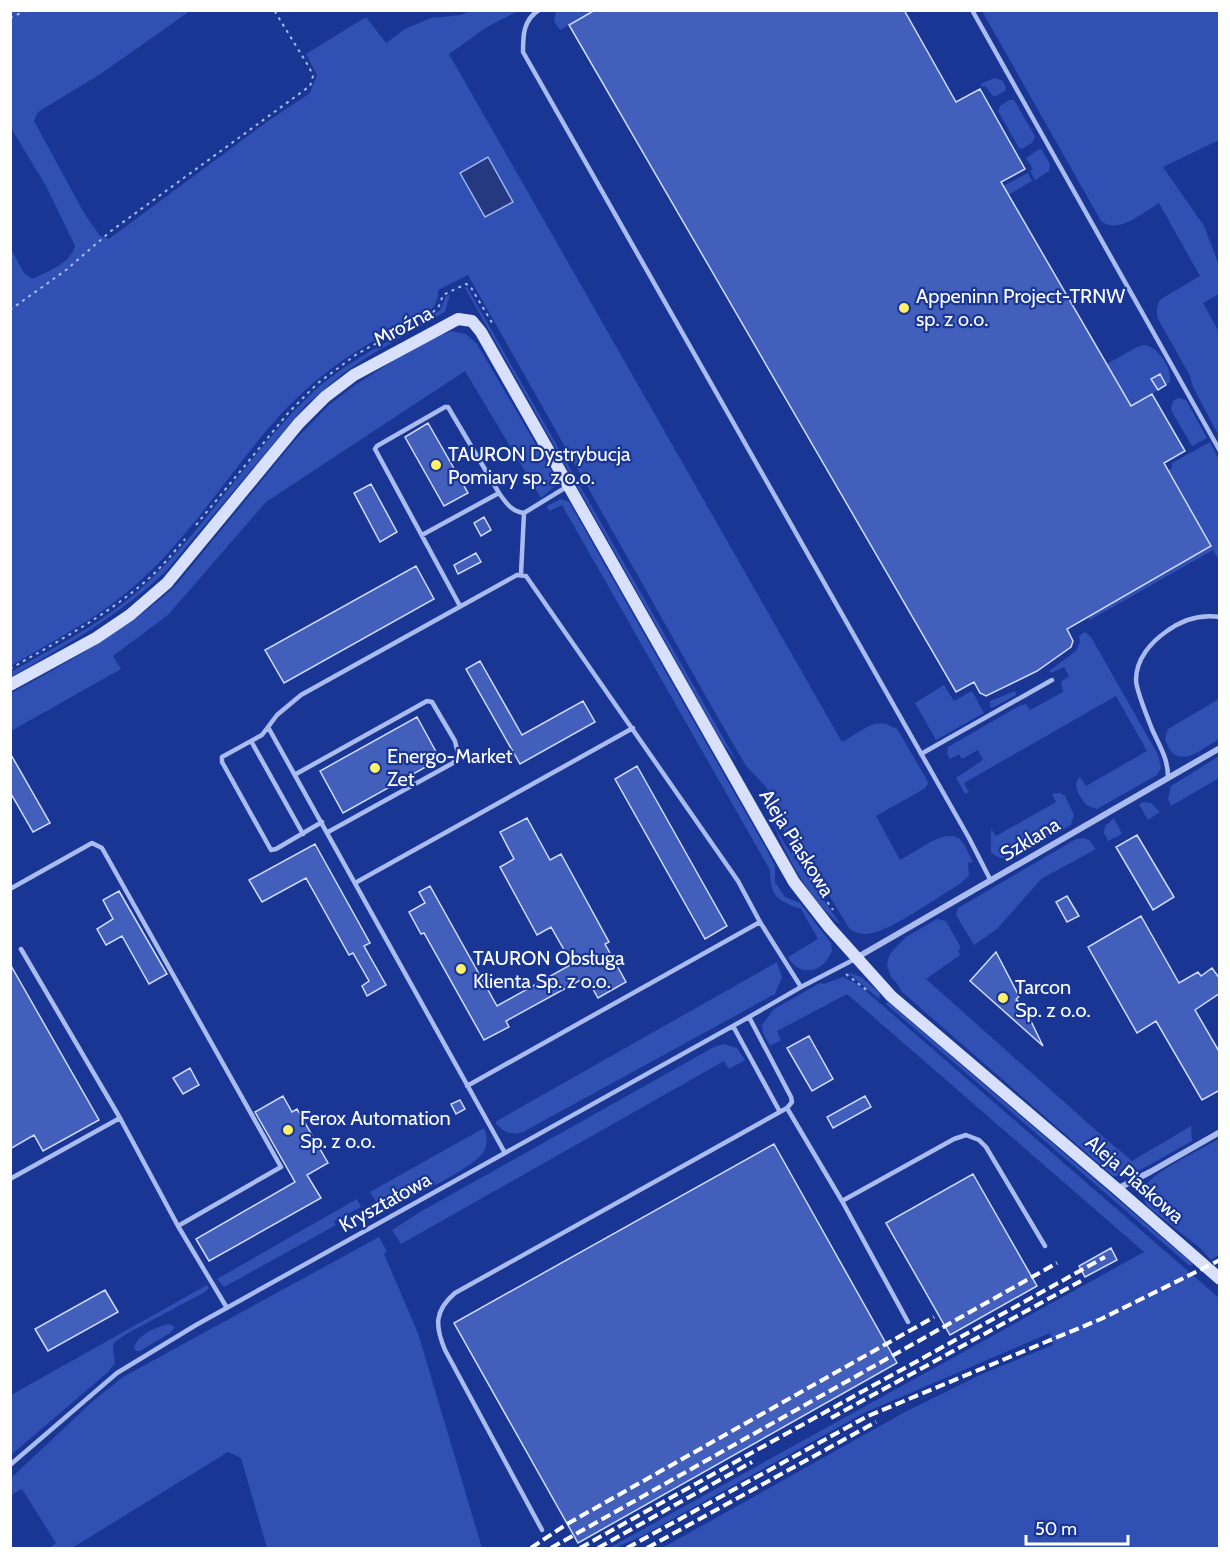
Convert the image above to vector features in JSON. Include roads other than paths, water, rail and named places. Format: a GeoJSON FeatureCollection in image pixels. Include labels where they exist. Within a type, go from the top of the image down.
{"type":"FeatureCollection","features":[{"type":"Feature","properties":{"kind":"main road","name":"Mroźna"},"geometry":{"type":"LineString","coordinates":[[10,685],[96,638],[130,615],[167,583],[299,423],[325,397],[354,375],[458,319],[472,321]]}},
{"type":"Feature","properties":{"kind":"main road","name":"Aleja Piaskowa"},"geometry":{"type":"LineString","coordinates":[[472,321],[481,332],[569,485],[794,882],[856,958],[891,996],[1220,1279]]}},
{"type":"Feature","properties":{"kind":"street","name":"Szklana"},"geometry":{"type":"LineString","coordinates":[[856,958],[1220,748]]}},
{"type":"Feature","properties":{"kind":"street"},"geometry":{"type":"LineString","coordinates":[[1117,1189],[1220,1132]]}},
{"type":"Feature","properties":{"kind":"lane"},"geometry":{"type":"LineString","coordinates":[[539,10],[534,13],[523,30],[523,52],[969,838],[991,881]]}},
{"type":"Feature","properties":{"kind":"lane"},"geometry":{"type":"LineString","coordinates":[[972,10],[1220,451]]}},
{"type":"Feature","properties":{"kind":"lane"},"geometry":{"type":"LineString","coordinates":[[460,606],[375,449],[383,442],[448,407],[499,493],[517,512],[524,513],[569,485]]}},
{"type":"Feature","properties":{"kind":"lane"},"geometry":{"type":"LineString","coordinates":[[422,535],[499,493]]}},
{"type":"Feature","properties":{"kind":"lane"},"geometry":{"type":"LineString","coordinates":[[521,574],[524,513]]}},
{"type":"Feature","properties":{"kind":"lane"},"geometry":{"type":"LineString","coordinates":[[322,822],[273,850],[266,843],[221,760],[222,757],[262,735],[277,715],[301,695],[521,574]]}},
{"type":"Feature","properties":{"kind":"lane"},"geometry":{"type":"LineString","coordinates":[[521,574],[532,582],[738,880],[760,922],[801,987]]}},
{"type":"Feature","properties":{"kind":"lane"},"geometry":{"type":"LineString","coordinates":[[1168,777],[1168,765],[1136,681],[1142,656],[1155,639],[1176,624],[1198,617],[1220,617]]}},
{"type":"Feature","properties":{"kind":"lane"},"geometry":{"type":"LineString","coordinates":[[921,754],[1052,680]]}},
{"type":"Feature","properties":{"kind":"lane"},"geometry":{"type":"LineString","coordinates":[[296,774],[427,701],[432,702],[455,741],[458,754],[453,762],[328,832]]}},
{"type":"Feature","properties":{"kind":"lane"},"geometry":{"type":"LineString","coordinates":[[268,727],[505,1153]]}},
{"type":"Feature","properties":{"kind":"lane"},"geometry":{"type":"LineString","coordinates":[[355,883],[633,728]]}},
{"type":"Feature","properties":{"kind":"lane"},"geometry":{"type":"LineString","coordinates":[[251,741],[303,834]]}},
{"type":"Feature","properties":{"kind":"lane"},"geometry":{"type":"LineString","coordinates":[[10,889],[92,843],[102,848],[280,1167],[178,1226]]}},
{"type":"Feature","properties":{"kind":"lane"},"geometry":{"type":"LineString","coordinates":[[467,1086],[760,922]]}},
{"type":"Feature","properties":{"kind":"lane"},"geometry":{"type":"LineString","coordinates":[[21,949],[120,1118],[178,1226],[226,1308]]}},
{"type":"Feature","properties":{"kind":"lane","name":"Kryształowa"},"geometry":{"type":"LineString","coordinates":[[10,1465],[117,1373],[226,1308],[856,958]]}},
{"type":"Feature","properties":{"kind":"lane"},"geometry":{"type":"LineString","coordinates":[[542,1530],[445,1350],[439,1335],[438,1318],[445,1302],[455,1293],[787,1108],[792,1102],[791,1097],[749,1017]]}},
{"type":"Feature","properties":{"kind":"lane"},"geometry":{"type":"LineString","coordinates":[[733,1026],[780,1112]]}},
{"type":"Feature","properties":{"kind":"lane"},"geometry":{"type":"LineString","coordinates":[[787,1108],[842,1201],[908,1322]]}},
{"type":"Feature","properties":{"kind":"lane"},"geometry":{"type":"LineString","coordinates":[[10,1179],[120,1118]]}},
{"type":"Feature","properties":{"kind":"lane"},"geometry":{"type":"LineString","coordinates":[[842,1201],[954,1139],[966,1135],[979,1140],[986,1147],[1045,1246]]}},
{"type":"Feature","properties":{"kind":"railway"},"geometry":{"type":"LineString","coordinates":[[580,1548],[1105,1257]]}},
{"type":"Feature","properties":{"kind":"railway"},"geometry":{"type":"LineString","coordinates":[[627,1548],[868,1416],[1101,1319],[1220,1260]]}},
{"type":"Feature","properties":{"kind":"railway"},"geometry":{"type":"LineString","coordinates":[[551,1548],[1057,1263]]}},
{"type":"Feature","properties":{"kind":"railway"},"geometry":{"type":"LineString","coordinates":[[831,1418],[1081,1281]]}},
{"type":"Feature","properties":{"kind":"railway"},"geometry":{"type":"LineString","coordinates":[[531,1548],[567,1524],[934,1317]]}},
{"type":"Feature","properties":{"kind":"railway"},"geometry":{"type":"LineString","coordinates":[[647,1548],[876,1422]]}},
{"type":"Feature","properties":{"kind":"railway"},"geometry":{"type":"LineString","coordinates":[[598,1548],[752,1462]]}},
{"type":"Feature","properties":{"kind":"place","name":"Appeninn Project-TRNW sp. z o.o."},"geometry":{"type":"Point","coordinates":[904,308]}},
{"type":"Feature","properties":{"kind":"place","name":"TAURON Dystrybucja Pomiary sp. z o.o."},"geometry":{"type":"Point","coordinates":[436,465]}},
{"type":"Feature","properties":{"kind":"place","name":"Energo-Market Zet"},"geometry":{"type":"Point","coordinates":[375,768]}},
{"type":"Feature","properties":{"kind":"place","name":"TAURON Obsługa Klienta Sp. z o.o."},"geometry":{"type":"Point","coordinates":[461,969]}},
{"type":"Feature","properties":{"kind":"place","name":"Tarcon Sp. z o.o."},"geometry":{"type":"Point","coordinates":[1003,998]}},
{"type":"Feature","properties":{"kind":"place","name":"Ferox Automation Sp. z o.o."},"geometry":{"type":"Point","coordinates":[288,1130]}}]}
